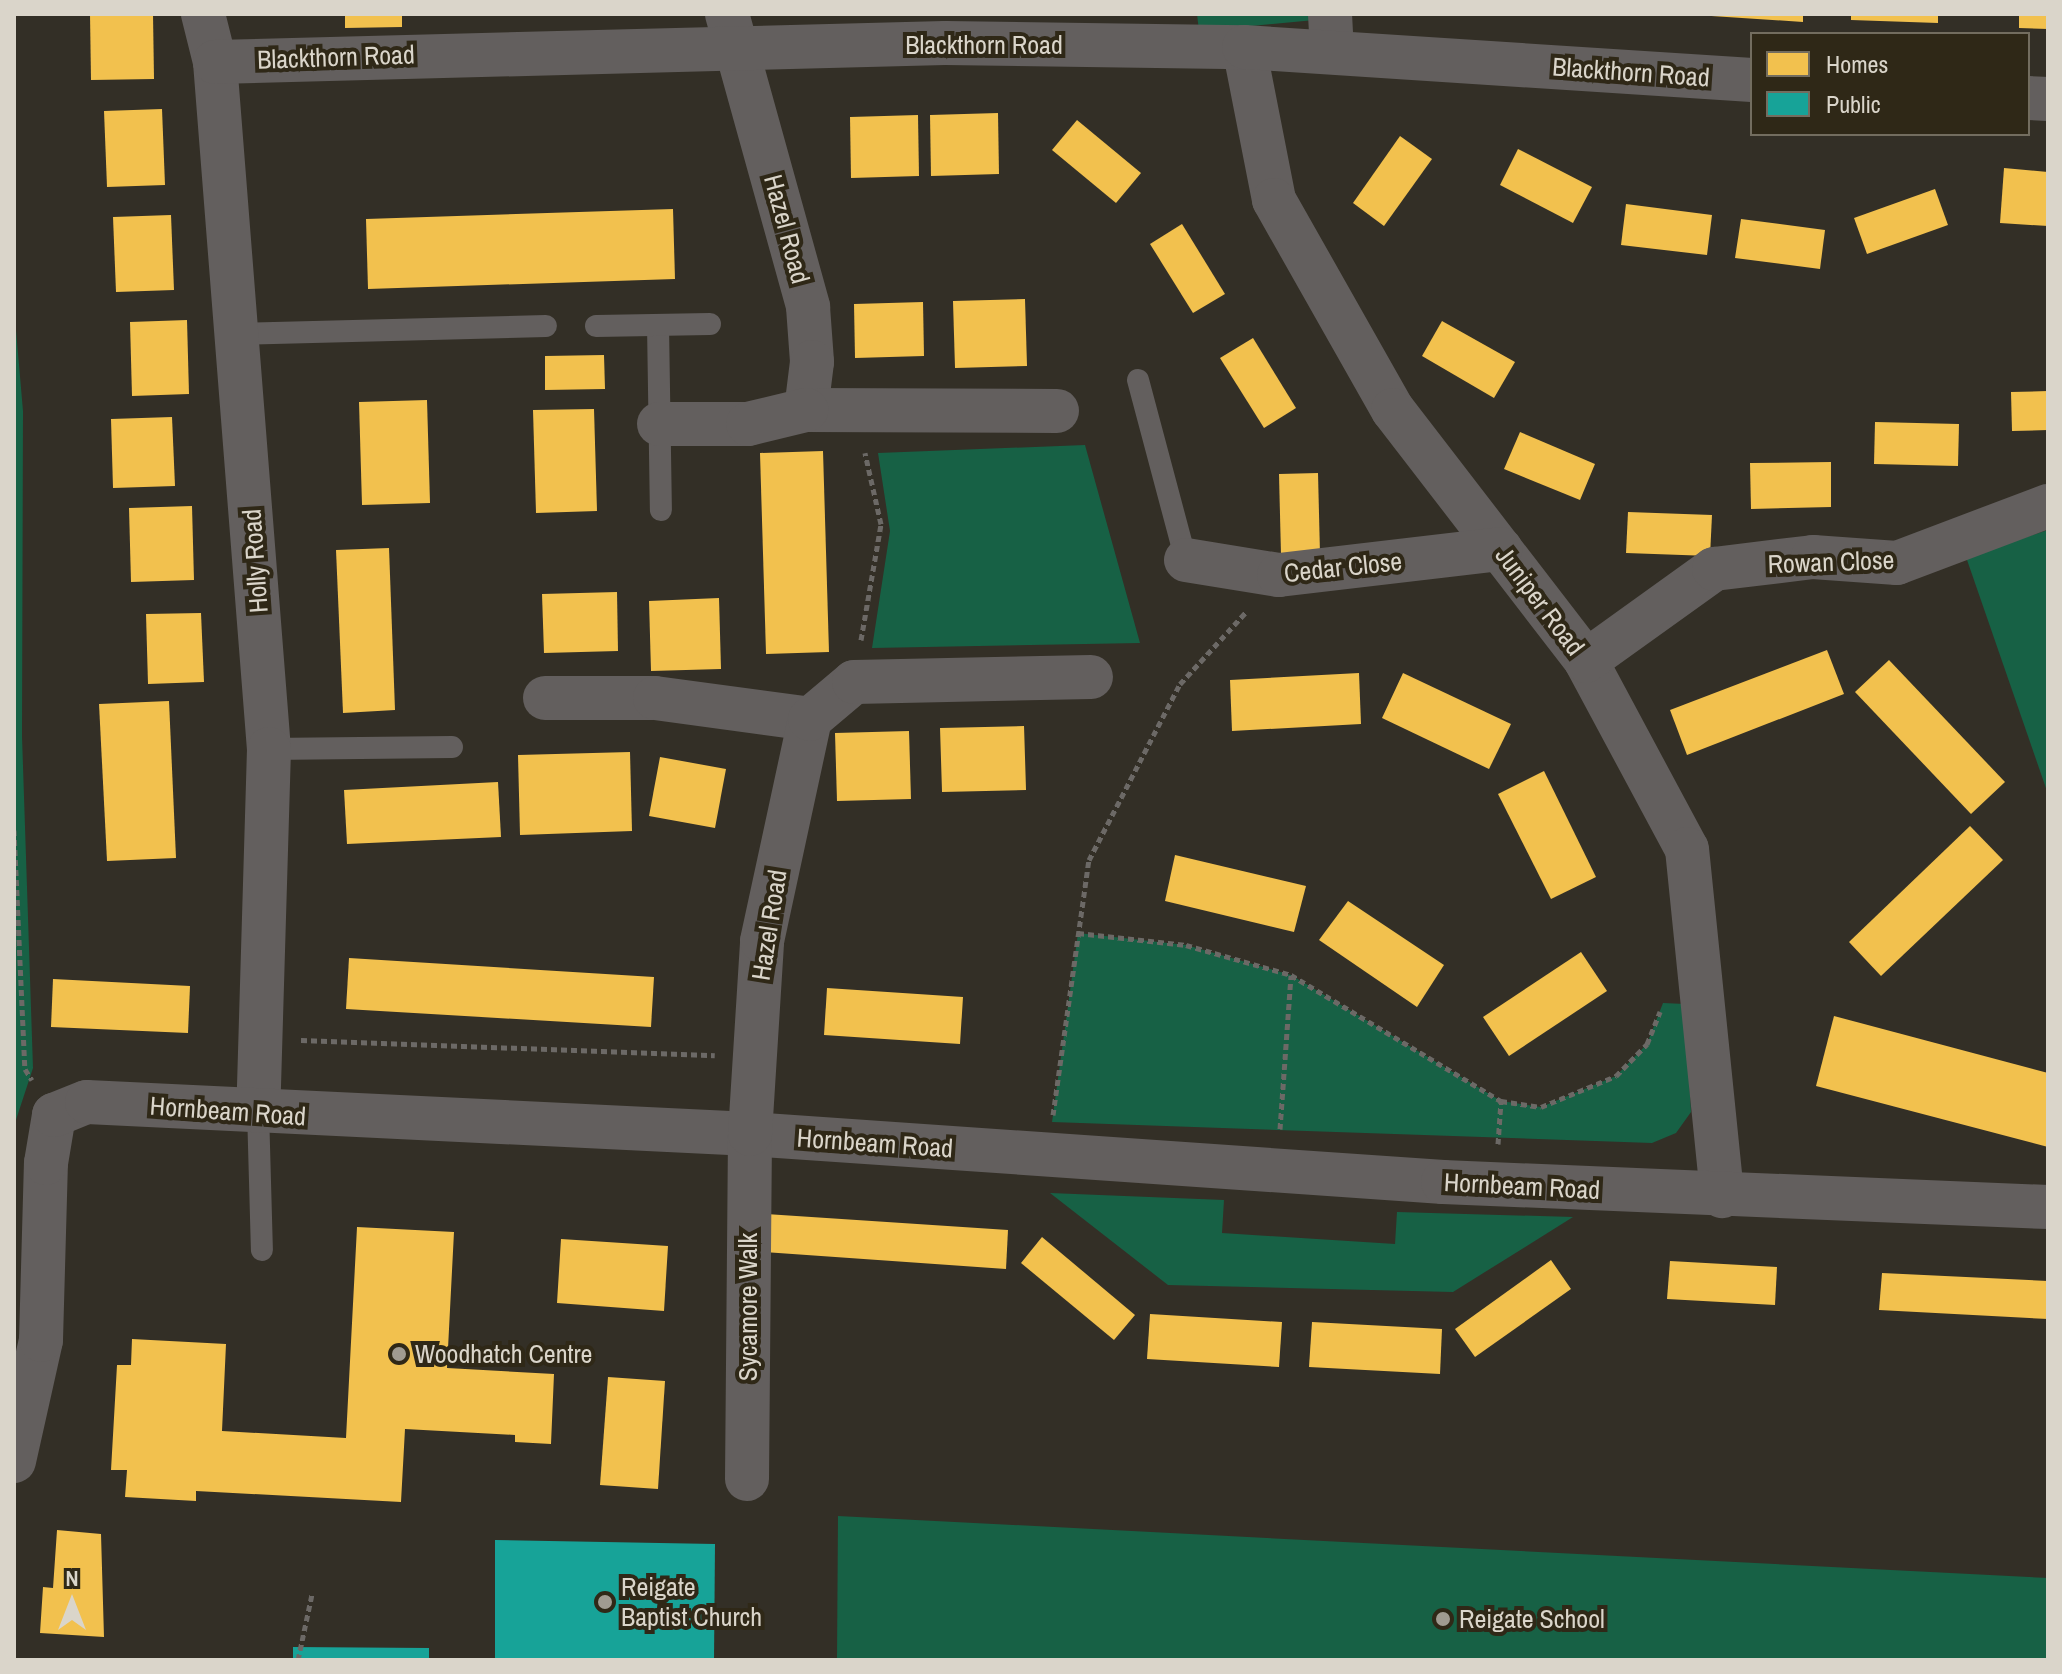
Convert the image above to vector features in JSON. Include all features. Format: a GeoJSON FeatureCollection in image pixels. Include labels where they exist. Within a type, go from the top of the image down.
{"type":"FeatureCollection","features":[{"type":"Feature","properties":{"kind":"street","name":"Holly Road"},"geometry":{"type":"LineString","coordinates":[[203,14],[215,62],[239,334],[269,749],[264,1039],[258,1110]]}},
{"type":"Feature","properties":{"kind":"street","name":"Blackthorn Road"},"geometry":{"type":"LineString","coordinates":[[215,62],[733,33],[945,43],[1185,30],[1244,47],[1331,33],[1750,80]]}},
{"type":"Feature","properties":{"kind":"street","name":"Hazel Road"},"geometry":{"type":"LineString","coordinates":[[733,33],[808,307],[812,362],[806,410]]}},
{"type":"Feature","properties":{"kind":"street","name":"Juniper Road"},"geometry":{"type":"LineString","coordinates":[[1244,47],[1274,200],[1393,410],[1586,661],[1687,849],[1722,1196]]}},
{"type":"Feature","properties":{"kind":"street"},"geometry":{"type":"LineString","coordinates":[[659,424],[748,424],[806,410],[856,413],[1057,411]]}},
{"type":"Feature","properties":{"kind":"street","name":"Rowan Close"},"geometry":{"type":"LineString","coordinates":[[1586,661],[1714,569],[1813,557],[1897,563],[2048,506]]}},
{"type":"Feature","properties":{"kind":"street","name":"Cedar Close"},"geometry":{"type":"LineString","coordinates":[[1186,560],[1279,575],[1500,549]]}},
{"type":"Feature","properties":{"kind":"street"},"geometry":{"type":"LineString","coordinates":[[545,698],[655,698],[810,719],[854,682],[1091,677]]}},
{"type":"Feature","properties":{"kind":"street","name":"Hazel Road"},"geometry":{"type":"LineString","coordinates":[[750,1134],[762,941],[810,719]]}},
{"type":"Feature","properties":{"kind":"street","name":"Hornbeam Road"},"geometry":{"type":"LineString","coordinates":[[54,1115],[87,1102],[750,1134],[1277,1171],[1722,1196],[2048,1207]]}},
{"type":"Feature","properties":{"kind":"street"},"geometry":{"type":"LineString","coordinates":[[14,1461],[41,1340],[54,1115]]}},
{"type":"Feature","properties":{"kind":"street","name":"Sycamore Walk"},"geometry":{"type":"LineString","coordinates":[[747,1479],[750,1134]]}},
{"type":"Feature","properties":{"kind":"lane"},"geometry":{"type":"LineString","coordinates":[[596,326],[710,324]]}},
{"type":"Feature","properties":{"kind":"lane"},"geometry":{"type":"LineString","coordinates":[[658,325],[661,510]]}},
{"type":"Feature","properties":{"kind":"lane"},"geometry":{"type":"LineString","coordinates":[[239,334],[546,326]]}},
{"type":"Feature","properties":{"kind":"lane"},"geometry":{"type":"LineString","coordinates":[[1138,380],[1186,560]]}},
{"type":"Feature","properties":{"kind":"lane"},"geometry":{"type":"LineString","coordinates":[[269,749],[452,747]]}},
{"type":"Feature","properties":{"kind":"lane"},"geometry":{"type":"LineString","coordinates":[[258,1110],[262,1250]]}},
{"type":"Feature","properties":{"kind":"path"},"geometry":{"type":"LineString","coordinates":[[854,682],[881,524],[856,413]]}},
{"type":"Feature","properties":{"kind":"path"},"geometry":{"type":"LineString","coordinates":[[1047,1156],[1089,860],[1180,684],[1279,575]]}},
{"type":"Feature","properties":{"kind":"path"},"geometry":{"type":"LineString","coordinates":[[14,830],[25,1069],[54,1115]]}},
{"type":"Feature","properties":{"kind":"path"},"geometry":{"type":"LineString","coordinates":[[1078,933],[1186,945],[1291,975],[1501,1101],[1541,1107],[1616,1076],[1647,1044],[1663,1003],[1703,1005]]}},
{"type":"Feature","properties":{"kind":"path"},"geometry":{"type":"LineString","coordinates":[[1277,1171],[1291,975]]}},
{"type":"Feature","properties":{"kind":"path"},"geometry":{"type":"LineString","coordinates":[[264,1039],[754,1056]]}},
{"type":"Feature","properties":{"kind":"path"},"geometry":{"type":"LineString","coordinates":[[298,1660],[312,1594]]}},
{"type":"Feature","properties":{"kind":"green space"},"geometry":{"type":"Polygon","coordinates":[[[1197,14],[1325,14],[1325,19],[1199,31],[1197,14]]]}},
{"type":"Feature","properties":{"kind":"green space"},"geometry":{"type":"Polygon","coordinates":[[[14,307],[23,411],[22,736],[33,1068],[14,1126],[14,307]]]}},
{"type":"Feature","properties":{"kind":"green space"},"geometry":{"type":"Polygon","coordinates":[[[1085,445],[1140,643],[872,648],[890,531],[878,453],[1085,445]]]}},
{"type":"Feature","properties":{"kind":"green space"},"geometry":{"type":"Polygon","coordinates":[[[2048,530],[2048,794],[1966,557],[2048,530]]]}},
{"type":"Feature","properties":{"kind":"green space"},"geometry":{"type":"Polygon","coordinates":[[[1078,933],[1186,945],[1291,975],[1501,1101],[1541,1107],[1616,1076],[1647,1044],[1663,1003],[1685,1004],[1691,1112],[1676,1133],[1652,1143],[1052,1122],[1078,933]]]}},
{"type":"Feature","properties":{"kind":"green space"},"geometry":{"type":"Polygon","coordinates":[[[1050,1193],[1224,1200],[1222,1233],[1395,1244],[1397,1212],[1573,1217],[1453,1292],[1168,1285],[1050,1193]]]}},
{"type":"Feature","properties":{"kind":"green space","name":"Reigate School"},"geometry":{"type":"Polygon","coordinates":[[[838,1516],[2048,1578],[2048,1660],[837,1660],[838,1516]]]}},
{"type":"Feature","properties":{"kind":"building: Homes"},"geometry":{"type":"Polygon","coordinates":[[[90,14],[153,14],[154,79],[91,80],[90,14]]]}},
{"type":"Feature","properties":{"kind":"building: Homes"},"geometry":{"type":"Polygon","coordinates":[[[345,14],[402,14],[402,27],[345,28],[345,14]]]}},
{"type":"Feature","properties":{"kind":"building: Homes"},"geometry":{"type":"Polygon","coordinates":[[[1681,14],[1803,14],[1803,22],[1681,14]]]}},
{"type":"Feature","properties":{"kind":"building: Homes"},"geometry":{"type":"Polygon","coordinates":[[[1851,14],[1938,14],[1938,23],[1851,20],[1851,14]]]}},
{"type":"Feature","properties":{"kind":"building: Homes"},"geometry":{"type":"Polygon","coordinates":[[[2019,14],[2048,14],[2048,29],[2019,28],[2019,14]]]}},
{"type":"Feature","properties":{"kind":"building: Homes"},"geometry":{"type":"Polygon","coordinates":[[[162,109],[165,185],[107,187],[104,111],[162,109]]]}},
{"type":"Feature","properties":{"kind":"building: Homes"},"geometry":{"type":"Polygon","coordinates":[[[998,113],[999,174],[931,176],[930,115],[998,113]]]}},
{"type":"Feature","properties":{"kind":"building: Homes"},"geometry":{"type":"Polygon","coordinates":[[[918,115],[919,176],[851,178],[850,117],[918,115]]]}},
{"type":"Feature","properties":{"kind":"building: Homes"},"geometry":{"type":"Polygon","coordinates":[[[1077,120],[1141,173],[1116,203],[1052,150],[1077,120]]]}},
{"type":"Feature","properties":{"kind":"building: Homes"},"geometry":{"type":"Polygon","coordinates":[[[1400,136],[1432,159],[1384,226],[1353,203],[1400,136]]]}},
{"type":"Feature","properties":{"kind":"building: Homes"},"geometry":{"type":"Polygon","coordinates":[[[1518,149],[1592,187],[1573,223],[1500,185],[1518,149]]]}},
{"type":"Feature","properties":{"kind":"building: Homes"},"geometry":{"type":"Polygon","coordinates":[[[2004,168],[2048,172],[2048,226],[2000,223],[2004,168]]]}},
{"type":"Feature","properties":{"kind":"building: Homes"},"geometry":{"type":"Polygon","coordinates":[[[1935,189],[1948,225],[1867,254],[1854,218],[1935,189]]]}},
{"type":"Feature","properties":{"kind":"building: Homes"},"geometry":{"type":"Polygon","coordinates":[[[1626,204],[1712,215],[1707,255],[1621,245],[1626,204]]]}},
{"type":"Feature","properties":{"kind":"building: Homes"},"geometry":{"type":"Polygon","coordinates":[[[673,209],[675,279],[368,289],[366,219],[673,209]]]}},
{"type":"Feature","properties":{"kind":"building: Homes"},"geometry":{"type":"Polygon","coordinates":[[[171,215],[174,290],[116,292],[113,217],[171,215]]]}},
{"type":"Feature","properties":{"kind":"building: Homes"},"geometry":{"type":"Polygon","coordinates":[[[1741,219],[1825,230],[1820,269],[1735,258],[1741,219]]]}},
{"type":"Feature","properties":{"kind":"building: Homes"},"geometry":{"type":"Polygon","coordinates":[[[1182,224],[1225,294],[1193,313],[1150,244],[1182,224]]]}},
{"type":"Feature","properties":{"kind":"building: Homes"},"geometry":{"type":"Polygon","coordinates":[[[1025,299],[1027,366],[955,368],[953,301],[1025,299]]]}},
{"type":"Feature","properties":{"kind":"building: Homes"},"geometry":{"type":"Polygon","coordinates":[[[923,302],[924,356],[855,358],[854,304],[923,302]]]}},
{"type":"Feature","properties":{"kind":"building: Homes"},"geometry":{"type":"Polygon","coordinates":[[[187,320],[189,394],[132,396],[130,322],[187,320]]]}},
{"type":"Feature","properties":{"kind":"building: Homes"},"geometry":{"type":"Polygon","coordinates":[[[1442,321],[1515,362],[1494,398],[1422,356],[1442,321]]]}},
{"type":"Feature","properties":{"kind":"building: Homes"},"geometry":{"type":"Polygon","coordinates":[[[1253,338],[1296,408],[1264,428],[1220,358],[1253,338]]]}},
{"type":"Feature","properties":{"kind":"building: Homes"},"geometry":{"type":"Polygon","coordinates":[[[604,355],[605,389],[545,390],[545,356],[604,355]]]}},
{"type":"Feature","properties":{"kind":"building: Homes"},"geometry":{"type":"Polygon","coordinates":[[[2048,391],[2048,430],[2012,431],[2011,392],[2048,391]]]}},
{"type":"Feature","properties":{"kind":"building: Homes"},"geometry":{"type":"Polygon","coordinates":[[[427,400],[430,503],[362,505],[359,402],[427,400]]]}},
{"type":"Feature","properties":{"kind":"building: Homes"},"geometry":{"type":"Polygon","coordinates":[[[594,409],[597,511],[536,513],[533,410],[594,409]]]}},
{"type":"Feature","properties":{"kind":"building: Homes"},"geometry":{"type":"Polygon","coordinates":[[[172,417],[175,486],[113,488],[111,419],[172,417]]]}},
{"type":"Feature","properties":{"kind":"building: Homes"},"geometry":{"type":"Polygon","coordinates":[[[1875,422],[1959,424],[1958,466],[1874,464],[1875,422]]]}},
{"type":"Feature","properties":{"kind":"building: Homes"},"geometry":{"type":"Polygon","coordinates":[[[1520,432],[1595,464],[1580,500],[1504,469],[1520,432]]]}},
{"type":"Feature","properties":{"kind":"building: Homes"},"geometry":{"type":"Polygon","coordinates":[[[823,451],[829,652],[766,654],[760,453],[823,451]]]}},
{"type":"Feature","properties":{"kind":"building: Homes"},"geometry":{"type":"Polygon","coordinates":[[[1831,462],[1831,507],[1751,509],[1750,463],[1831,462]]]}},
{"type":"Feature","properties":{"kind":"building: Homes"},"geometry":{"type":"Polygon","coordinates":[[[1318,473],[1320,554],[1281,555],[1279,474],[1318,473]]]}},
{"type":"Feature","properties":{"kind":"building: Homes"},"geometry":{"type":"Polygon","coordinates":[[[192,506],[194,580],[131,582],[129,508],[192,506]]]}},
{"type":"Feature","properties":{"kind":"building: Homes"},"geometry":{"type":"Polygon","coordinates":[[[1628,512],[1712,515],[1710,556],[1626,553],[1628,512]]]}},
{"type":"Feature","properties":{"kind":"building: Homes"},"geometry":{"type":"Polygon","coordinates":[[[389,548],[395,710],[343,713],[336,550],[389,548]]]}},
{"type":"Feature","properties":{"kind":"building: Homes"},"geometry":{"type":"Polygon","coordinates":[[[617,592],[618,651],[544,653],[542,594],[617,592]]]}},
{"type":"Feature","properties":{"kind":"building: Homes"},"geometry":{"type":"Polygon","coordinates":[[[719,598],[721,669],[651,671],[649,601],[719,598]]]}},
{"type":"Feature","properties":{"kind":"building: Homes"},"geometry":{"type":"Polygon","coordinates":[[[201,613],[204,682],[148,684],[146,614],[201,613]]]}},
{"type":"Feature","properties":{"kind":"building: Homes"},"geometry":{"type":"Polygon","coordinates":[[[1827,650],[1844,694],[1687,755],[1670,710],[1827,650]]]}},
{"type":"Feature","properties":{"kind":"building: Homes"},"geometry":{"type":"Polygon","coordinates":[[[1889,660],[2005,782],[1971,814],[1855,692],[1889,660]]]}},
{"type":"Feature","properties":{"kind":"building: Homes"},"geometry":{"type":"Polygon","coordinates":[[[1359,673],[1361,724],[1232,731],[1230,680],[1359,673]]]}},
{"type":"Feature","properties":{"kind":"building: Homes"},"geometry":{"type":"Polygon","coordinates":[[[1403,673],[1511,724],[1489,769],[1382,718],[1403,673]]]}},
{"type":"Feature","properties":{"kind":"building: Homes"},"geometry":{"type":"Polygon","coordinates":[[[169,701],[176,858],[107,861],[99,704],[169,701]]]}},
{"type":"Feature","properties":{"kind":"building: Homes"},"geometry":{"type":"Polygon","coordinates":[[[1024,726],[1026,790],[942,792],[940,728],[1024,726]]]}},
{"type":"Feature","properties":{"kind":"building: Homes"},"geometry":{"type":"Polygon","coordinates":[[[909,731],[911,799],[837,801],[835,733],[909,731]]]}},
{"type":"Feature","properties":{"kind":"building: Homes"},"geometry":{"type":"Polygon","coordinates":[[[630,752],[632,831],[520,835],[518,755],[630,752]]]}},
{"type":"Feature","properties":{"kind":"building: Homes"},"geometry":{"type":"Polygon","coordinates":[[[660,757],[726,769],[715,828],[649,816],[660,757]]]}},
{"type":"Feature","properties":{"kind":"building: Homes"},"geometry":{"type":"Polygon","coordinates":[[[1544,771],[1596,877],[1551,899],[1498,794],[1544,771]]]}},
{"type":"Feature","properties":{"kind":"building: Homes"},"geometry":{"type":"Polygon","coordinates":[[[498,782],[501,837],[347,844],[344,790],[498,782]]]}},
{"type":"Feature","properties":{"kind":"building: Homes"},"geometry":{"type":"Polygon","coordinates":[[[1970,826],[2003,860],[1881,976],[1849,942],[1970,826]]]}},
{"type":"Feature","properties":{"kind":"building: Homes"},"geometry":{"type":"Polygon","coordinates":[[[1175,855],[1306,886],[1294,932],[1165,901],[1175,855]]]}},
{"type":"Feature","properties":{"kind":"building: Homes"},"geometry":{"type":"Polygon","coordinates":[[[1348,901],[1444,965],[1417,1007],[1319,940],[1348,901]]]}},
{"type":"Feature","properties":{"kind":"building: Homes"},"geometry":{"type":"Polygon","coordinates":[[[1581,952],[1607,991],[1509,1056],[1483,1017],[1581,952]]]}},
{"type":"Feature","properties":{"kind":"building: Homes"},"geometry":{"type":"Polygon","coordinates":[[[349,958],[654,977],[651,1027],[346,1009],[349,958]]]}},
{"type":"Feature","properties":{"kind":"building: Homes"},"geometry":{"type":"Polygon","coordinates":[[[53,979],[190,986],[188,1033],[51,1027],[53,979]]]}},
{"type":"Feature","properties":{"kind":"building: Homes"},"geometry":{"type":"Polygon","coordinates":[[[827,988],[963,997],[960,1044],[824,1035],[827,988]]]}},
{"type":"Feature","properties":{"kind":"building: Homes"},"geometry":{"type":"Polygon","coordinates":[[[1834,1016],[2048,1073],[2048,1147],[1816,1086],[1834,1016]]]}},
{"type":"Feature","properties":{"kind":"building: Homes"},"geometry":{"type":"Polygon","coordinates":[[[766,1214],[1008,1230],[1006,1269],[764,1252],[766,1214]]]}},
{"type":"Feature","properties":{"kind":"building: Homes","name":"Woodhatch Centre"},"geometry":{"type":"Polygon","coordinates":[[[357,1227],[454,1232],[447,1368],[554,1374],[551,1444],[515,1442],[515,1435],[405,1429],[401,1502],[196,1491],[196,1501],[125,1497],[127,1470],[111,1470],[117,1365],[131,1365],[132,1339],[226,1344],[222,1431],[346,1438],[357,1227]]]}},
{"type":"Feature","properties":{"kind":"building: Homes"},"geometry":{"type":"Polygon","coordinates":[[[1042,1237],[1135,1315],[1114,1340],[1021,1263],[1042,1237]]]}},
{"type":"Feature","properties":{"kind":"building: Homes"},"geometry":{"type":"Polygon","coordinates":[[[561,1239],[668,1246],[664,1311],[557,1303],[561,1239]]]}},
{"type":"Feature","properties":{"kind":"building: Homes"},"geometry":{"type":"Polygon","coordinates":[[[1551,1260],[1571,1289],[1475,1357],[1455,1329],[1551,1260]]]}},
{"type":"Feature","properties":{"kind":"building: Homes"},"geometry":{"type":"Polygon","coordinates":[[[1670,1261],[1777,1267],[1775,1305],[1667,1299],[1670,1261]]]}},
{"type":"Feature","properties":{"kind":"building: Homes"},"geometry":{"type":"Polygon","coordinates":[[[1882,1273],[2048,1281],[2048,1319],[1879,1310],[1882,1273]]]}},
{"type":"Feature","properties":{"kind":"building: Homes"},"geometry":{"type":"Polygon","coordinates":[[[1150,1314],[1282,1322],[1279,1367],[1147,1359],[1150,1314]]]}},
{"type":"Feature","properties":{"kind":"building: Homes"},"geometry":{"type":"Polygon","coordinates":[[[1312,1322],[1442,1329],[1440,1374],[1309,1367],[1312,1322]]]}},
{"type":"Feature","properties":{"kind":"building: Homes"},"geometry":{"type":"Polygon","coordinates":[[[608,1377],[665,1381],[658,1489],[600,1485],[608,1377]]]}},
{"type":"Feature","properties":{"kind":"building: Homes"},"geometry":{"type":"Polygon","coordinates":[[[57,1530],[101,1534],[104,1637],[40,1633],[43,1587],[53,1588],[57,1530]]]}},
{"type":"Feature","properties":{"kind":"building: Public","name":"Reigate Baptist Church"},"geometry":{"type":"Polygon","coordinates":[[[495,1540],[715,1544],[714,1660],[495,1660],[495,1540]]]}},
{"type":"Feature","properties":{"kind":"building: Public"},"geometry":{"type":"Polygon","coordinates":[[[293,1647],[429,1648],[429,1660],[293,1660],[293,1647]]]}},
{"type":"Feature","properties":{"kind":"place","name":"Woodhatch Centre"},"geometry":{"type":"Point","coordinates":[399,1354]}},
{"type":"Feature","properties":{"kind":"place","name":"Reigate Baptist Church"},"geometry":{"type":"Point","coordinates":[605,1602]}},
{"type":"Feature","properties":{"kind":"place","name":"Reigate School"},"geometry":{"type":"Point","coordinates":[1443,1619]}}]}
